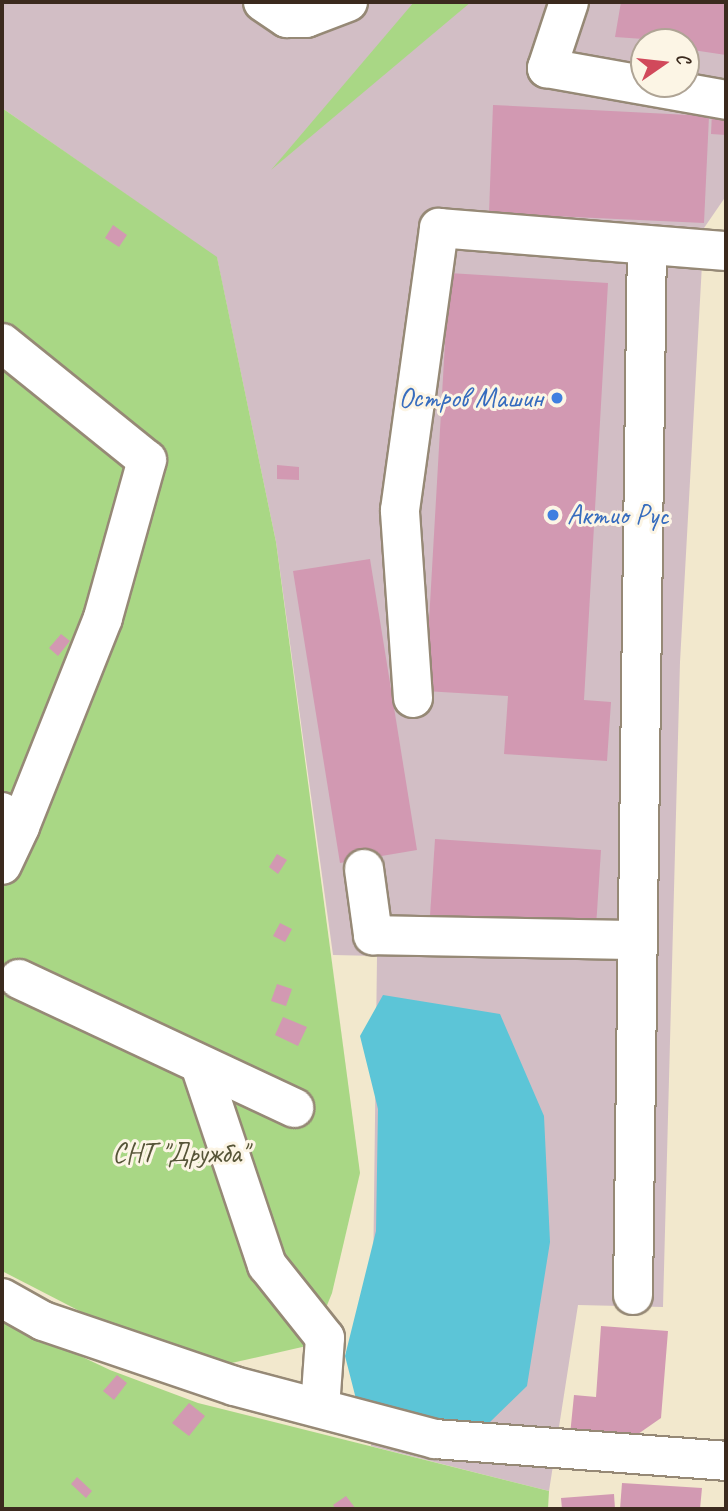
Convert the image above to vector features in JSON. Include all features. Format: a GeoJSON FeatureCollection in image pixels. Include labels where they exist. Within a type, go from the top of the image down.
{"type":"FeatureCollection","features":[{"type":"Feature","properties":{"kind":"lane"},"geometry":{"type":"LineString","coordinates":[[263,2],[287,18],[306,18],[348,2]]}},
{"type":"Feature","properties":{"kind":"lane"},"geometry":{"type":"LineString","coordinates":[[569,2],[547,68],[726,100]]}},
{"type":"Feature","properties":{"kind":"lane"},"geometry":{"type":"LineString","coordinates":[[413,698],[400,510],[439,228],[726,251]]}},
{"type":"Feature","properties":{"kind":"lane"},"geometry":{"type":"LineString","coordinates":[[633,1295],[647,245]]}},
{"type":"Feature","properties":{"kind":"lane"},"geometry":{"type":"LineString","coordinates":[[2,343],[147,460],[103,618],[11,819],[2,865]]}},
{"type":"Feature","properties":{"kind":"lane"},"geometry":{"type":"LineString","coordinates":[[364,869],[373,935],[638,940]]}},
{"type":"Feature","properties":{"kind":"lane"},"geometry":{"type":"LineString","coordinates":[[19,979],[201,1068],[294,1108]]}},
{"type":"Feature","properties":{"kind":"lane"},"geometry":{"type":"LineString","coordinates":[[201,1068],[267,1265],[326,1338],[320,1408]]}},
{"type":"Feature","properties":{"kind":"lane"},"geometry":{"type":"LineString","coordinates":[[2,1298],[43,1321],[320,1408],[435,1439],[726,1461]]}},
{"type":"Feature","properties":{"kind":"shaded area"},"geometry":{"type":"Polygon","coordinates":[[[2,2],[726,2],[726,196],[704,228],[680,662],[663,1307],[578,1305],[549,1491],[371,1446],[377,956],[333,955],[276,542],[217,258],[2,108],[2,2]]]}},
{"type":"Feature","properties":{"kind":"green space"},"geometry":{"type":"Polygon","coordinates":[[[414,2],[471,2],[271,170],[414,2]]]}},
{"type":"Feature","properties":{"kind":"green space","name":"СНТ \"Дружба\""},"geometry":{"type":"Polygon","coordinates":[[[2,108],[217,257],[276,542],[360,1173],[332,1293],[311,1345],[196,1371],[2,1271],[2,108]]]}},
{"type":"Feature","properties":{"kind":"green space"},"geometry":{"type":"Polygon","coordinates":[[[2,1319],[110,1370],[198,1403],[549,1491],[548,1509],[2,1509],[2,1319]]]}},
{"type":"Feature","properties":{"kind":"water"},"geometry":{"type":"Polygon","coordinates":[[[383,995],[500,1014],[544,1116],[550,1242],[527,1386],[489,1423],[411,1417],[356,1399],[345,1356],[376,1231],[378,1109],[360,1036],[383,995]]]}},
{"type":"Feature","properties":{"kind":"building"},"geometry":{"type":"Polygon","coordinates":[[[621,2],[726,2],[726,55],[700,51],[700,28],[630,28],[630,38],[615,37],[621,2]]]}},
{"type":"Feature","properties":{"kind":"building"},"geometry":{"type":"Polygon","coordinates":[[[493,105],[709,116],[704,223],[489,213],[493,105]]]}},
{"type":"Feature","properties":{"kind":"building"},"geometry":{"type":"Polygon","coordinates":[[[712,112],[726,113],[726,135],[711,134],[712,112]]]}},
{"type":"Feature","properties":{"kind":"building"},"geometry":{"type":"Polygon","coordinates":[[[113,225],[127,235],[119,247],[105,238],[113,225]]]}},
{"type":"Feature","properties":{"kind":"building"},"geometry":{"type":"Polygon","coordinates":[[[449,273],[608,283],[584,700],[611,702],[607,761],[504,754],[508,696],[425,691],[449,273]]]}},
{"type":"Feature","properties":{"kind":"building"},"geometry":{"type":"Polygon","coordinates":[[[277,465],[299,467],[299,480],[277,479],[277,465]]]}},
{"type":"Feature","properties":{"kind":"building"},"geometry":{"type":"Polygon","coordinates":[[[370,559],[417,850],[340,863],[293,571],[370,559]]]}},
{"type":"Feature","properties":{"kind":"building"},"geometry":{"type":"Polygon","coordinates":[[[61,634],[70,641],[58,656],[49,648],[61,634]]]}},
{"type":"Feature","properties":{"kind":"building"},"geometry":{"type":"Polygon","coordinates":[[[435,839],[601,850],[596,927],[430,916],[435,839]]]}},
{"type":"Feature","properties":{"kind":"building"},"geometry":{"type":"Polygon","coordinates":[[[277,854],[287,860],[278,874],[269,867],[277,854]]]}},
{"type":"Feature","properties":{"kind":"building"},"geometry":{"type":"Polygon","coordinates":[[[280,923],[292,929],[285,942],[273,936],[280,923]]]}},
{"type":"Feature","properties":{"kind":"building"},"geometry":{"type":"Polygon","coordinates":[[[277,984],[292,989],[286,1006],[271,1001],[277,984]]]}},
{"type":"Feature","properties":{"kind":"building"},"geometry":{"type":"Polygon","coordinates":[[[283,1017],[307,1027],[298,1046],[275,1035],[283,1017]]]}},
{"type":"Feature","properties":{"kind":"building"},"geometry":{"type":"Polygon","coordinates":[[[601,1326],[668,1331],[661,1418],[638,1434],[570,1435],[574,1395],[596,1397],[601,1326]]]}},
{"type":"Feature","properties":{"kind":"building"},"geometry":{"type":"Polygon","coordinates":[[[117,1375],[127,1383],[114,1400],[103,1391],[117,1375]]]}},
{"type":"Feature","properties":{"kind":"building"},"geometry":{"type":"Polygon","coordinates":[[[189,1403],[205,1416],[189,1436],[172,1423],[189,1403]]]}},
{"type":"Feature","properties":{"kind":"building"},"geometry":{"type":"Polygon","coordinates":[[[77,1477],[92,1491],[86,1498],[71,1484],[77,1477]]]}},
{"type":"Feature","properties":{"kind":"building"},"geometry":{"type":"Polygon","coordinates":[[[622,1483],[702,1488],[700,1509],[620,1509],[622,1483]]]}},
{"type":"Feature","properties":{"kind":"building"},"geometry":{"type":"Polygon","coordinates":[[[614,1494],[615,1509],[562,1509],[561,1498],[614,1494]]]}},
{"type":"Feature","properties":{"kind":"building"},"geometry":{"type":"Polygon","coordinates":[[[346,1496],[356,1509],[336,1509],[333,1505],[346,1496]]]}},
{"type":"Feature","properties":{"kind":"place","name":"Остров Машин"},"geometry":{"type":"Point","coordinates":[557,398]}},
{"type":"Feature","properties":{"kind":"place","name":"Актио Рус"},"geometry":{"type":"Point","coordinates":[553,515]}}]}
